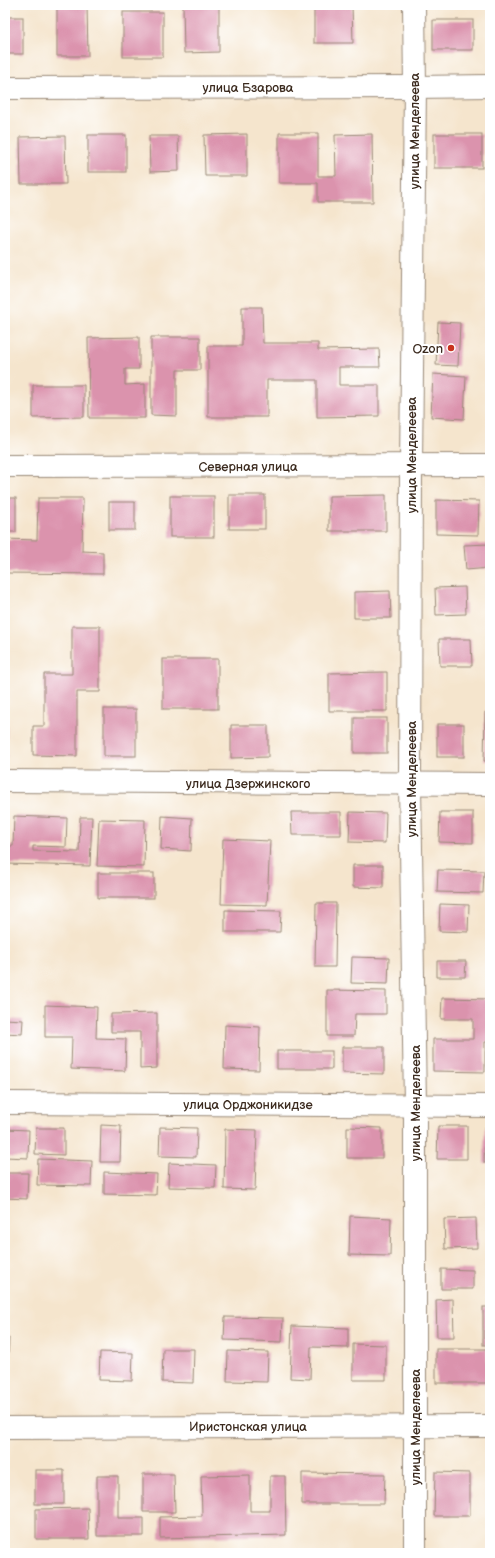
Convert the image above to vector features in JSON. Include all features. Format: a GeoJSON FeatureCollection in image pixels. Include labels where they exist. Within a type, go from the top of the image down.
{"type":"FeatureCollection","features":[{"type":"Feature","properties":{"kind":"street","name":"улица Менделеева"},"geometry":{"type":"LineString","coordinates":[[414,5],[415,87],[411,466],[410,784],[415,1105],[415,1553]]}},
{"type":"Feature","properties":{"kind":"street","name":"улица Бзарова"},"geometry":{"type":"LineString","coordinates":[[5,88],[490,86]]}},
{"type":"Feature","properties":{"kind":"street","name":"Северная улица"},"geometry":{"type":"LineString","coordinates":[[5,466],[490,465]]}},
{"type":"Feature","properties":{"kind":"street","name":"улица Дзержинского"},"geometry":{"type":"LineString","coordinates":[[5,781],[490,784]]}},
{"type":"Feature","properties":{"kind":"street","name":"улица Орджоникидзе"},"geometry":{"type":"LineString","coordinates":[[5,1103],[490,1106]]}},
{"type":"Feature","properties":{"kind":"street","name":"Иристонская улица"},"geometry":{"type":"LineString","coordinates":[[5,1428],[415,1425],[490,1426]]}},
{"type":"Feature","properties":{"kind":"building"},"geometry":{"type":"Polygon","coordinates":[[[57,5],[87,5],[88,56],[57,56],[57,5]]]}},
{"type":"Feature","properties":{"kind":"building"},"geometry":{"type":"Polygon","coordinates":[[[183,5],[219,5],[219,52],[184,53],[183,5]]]}},
{"type":"Feature","properties":{"kind":"building"},"geometry":{"type":"Polygon","coordinates":[[[314,5],[352,5],[353,43],[314,43],[314,5]]]}},
{"type":"Feature","properties":{"kind":"building"},"geometry":{"type":"Polygon","coordinates":[[[123,12],[163,12],[163,57],[123,57],[123,12]]]}},
{"type":"Feature","properties":{"kind":"building"},"geometry":{"type":"Polygon","coordinates":[[[5,17],[23,17],[23,54],[5,54],[5,17]]]}},
{"type":"Feature","properties":{"kind":"building"},"geometry":{"type":"Polygon","coordinates":[[[433,20],[473,20],[473,50],[433,50],[433,20]]]}},
{"type":"Feature","properties":{"kind":"building"},"geometry":{"type":"Polygon","coordinates":[[[279,133],[318,133],[318,176],[336,176],[335,135],[372,134],[373,202],[318,202],[318,183],[279,183],[279,133]]]}},
{"type":"Feature","properties":{"kind":"building"},"geometry":{"type":"Polygon","coordinates":[[[247,134],[247,176],[205,176],[204,135],[247,134]]]}},
{"type":"Feature","properties":{"kind":"building"},"geometry":{"type":"Polygon","coordinates":[[[434,134],[482,134],[482,168],[434,168],[434,134]]]}},
{"type":"Feature","properties":{"kind":"building"},"geometry":{"type":"Polygon","coordinates":[[[88,135],[126,135],[126,172],[88,172],[88,135]]]}},
{"type":"Feature","properties":{"kind":"building"},"geometry":{"type":"Polygon","coordinates":[[[65,136],[66,184],[21,184],[20,137],[65,136]]]}},
{"type":"Feature","properties":{"kind":"building"},"geometry":{"type":"Polygon","coordinates":[[[149,136],[178,136],[179,171],[150,172],[149,136]]]}},
{"type":"Feature","properties":{"kind":"building"},"geometry":{"type":"Polygon","coordinates":[[[242,307],[262,307],[263,343],[318,343],[318,350],[379,349],[380,367],[339,367],[339,385],[379,385],[379,416],[317,417],[317,380],[267,380],[267,417],[208,417],[208,346],[242,346],[242,307]]]}},
{"type":"Feature","properties":{"kind":"building"},"geometry":{"type":"Polygon","coordinates":[[[438,322],[460,323],[458,366],[436,365],[438,322]]]}},
{"type":"Feature","properties":{"kind":"building"},"geometry":{"type":"Polygon","coordinates":[[[139,337],[139,369],[125,369],[125,385],[145,384],[145,418],[89,418],[88,338],[139,337]]]}},
{"type":"Feature","properties":{"kind":"building"},"geometry":{"type":"Polygon","coordinates":[[[151,337],[200,337],[200,370],[177,370],[177,416],[151,415],[151,337]]]}},
{"type":"Feature","properties":{"kind":"building"},"geometry":{"type":"Polygon","coordinates":[[[433,374],[466,376],[464,419],[431,417],[433,374]]]}},
{"type":"Feature","properties":{"kind":"building"},"geometry":{"type":"Polygon","coordinates":[[[33,385],[84,385],[84,417],[33,418],[33,385]]]}},
{"type":"Feature","properties":{"kind":"building"},"geometry":{"type":"Polygon","coordinates":[[[229,495],[265,495],[265,529],[229,529],[229,495]]]}},
{"type":"Feature","properties":{"kind":"building"},"geometry":{"type":"Polygon","coordinates":[[[386,495],[386,531],[329,531],[329,496],[386,495]]]}},
{"type":"Feature","properties":{"kind":"building"},"geometry":{"type":"Polygon","coordinates":[[[170,496],[214,496],[214,537],[170,537],[170,496]]]}},
{"type":"Feature","properties":{"kind":"building"},"geometry":{"type":"Polygon","coordinates":[[[5,498],[16,498],[16,532],[5,532],[5,498]]]}},
{"type":"Feature","properties":{"kind":"building"},"geometry":{"type":"Polygon","coordinates":[[[38,498],[83,498],[82,551],[103,552],[103,574],[5,573],[5,539],[37,540],[38,498]]]}},
{"type":"Feature","properties":{"kind":"building"},"geometry":{"type":"Polygon","coordinates":[[[436,500],[479,501],[478,535],[436,534],[436,500]]]}},
{"type":"Feature","properties":{"kind":"building"},"geometry":{"type":"Polygon","coordinates":[[[109,502],[135,502],[135,530],[109,530],[109,502]]]}},
{"type":"Feature","properties":{"kind":"building"},"geometry":{"type":"Polygon","coordinates":[[[490,544],[490,568],[466,570],[464,545],[490,544]]]}},
{"type":"Feature","properties":{"kind":"building"},"geometry":{"type":"Polygon","coordinates":[[[465,587],[466,614],[436,615],[435,588],[465,587]]]}},
{"type":"Feature","properties":{"kind":"building"},"geometry":{"type":"Polygon","coordinates":[[[390,591],[391,618],[354,618],[354,592],[390,591]]]}},
{"type":"Feature","properties":{"kind":"building"},"geometry":{"type":"Polygon","coordinates":[[[72,626],[100,626],[100,692],[77,692],[77,756],[33,755],[33,726],[44,726],[44,674],[72,674],[72,626]]]}},
{"type":"Feature","properties":{"kind":"building"},"geometry":{"type":"Polygon","coordinates":[[[439,639],[471,639],[472,666],[440,666],[439,639]]]}},
{"type":"Feature","properties":{"kind":"building"},"geometry":{"type":"Polygon","coordinates":[[[163,659],[218,659],[218,709],[163,709],[163,659]]]}},
{"type":"Feature","properties":{"kind":"building"},"geometry":{"type":"Polygon","coordinates":[[[387,672],[387,711],[329,711],[329,673],[387,672]]]}},
{"type":"Feature","properties":{"kind":"building"},"geometry":{"type":"Polygon","coordinates":[[[104,709],[136,709],[136,756],[104,756],[104,709]]]}},
{"type":"Feature","properties":{"kind":"building"},"geometry":{"type":"Polygon","coordinates":[[[485,712],[490,712],[490,761],[484,761],[485,712]]]}},
{"type":"Feature","properties":{"kind":"building"},"geometry":{"type":"Polygon","coordinates":[[[354,718],[387,718],[387,753],[354,753],[354,718]]]}},
{"type":"Feature","properties":{"kind":"building"},"geometry":{"type":"Polygon","coordinates":[[[437,724],[464,724],[464,757],[437,757],[437,724]]]}},
{"type":"Feature","properties":{"kind":"building"},"geometry":{"type":"Polygon","coordinates":[[[231,725],[268,725],[268,757],[231,758],[231,725]]]}},
{"type":"Feature","properties":{"kind":"building"},"geometry":{"type":"Polygon","coordinates":[[[5,726],[7,726],[7,757],[5,757],[5,726]]]}},
{"type":"Feature","properties":{"kind":"building"},"geometry":{"type":"Polygon","coordinates":[[[291,812],[341,812],[341,835],[292,835],[291,812]]]}},
{"type":"Feature","properties":{"kind":"building"},"geometry":{"type":"Polygon","coordinates":[[[350,812],[386,813],[385,843],[349,842],[350,812]]]}},
{"type":"Feature","properties":{"kind":"building"},"geometry":{"type":"Polygon","coordinates":[[[440,812],[473,812],[473,843],[439,842],[440,812]]]}},
{"type":"Feature","properties":{"kind":"building"},"geometry":{"type":"Polygon","coordinates":[[[14,816],[67,818],[66,847],[33,846],[33,851],[79,852],[80,817],[92,817],[90,866],[5,864],[5,846],[13,846],[14,816]]]}},
{"type":"Feature","properties":{"kind":"building"},"geometry":{"type":"Polygon","coordinates":[[[162,816],[192,818],[191,851],[161,849],[162,816]]]}},
{"type":"Feature","properties":{"kind":"building"},"geometry":{"type":"Polygon","coordinates":[[[99,819],[145,820],[144,867],[97,866],[99,819]]]}},
{"type":"Feature","properties":{"kind":"building"},"geometry":{"type":"Polygon","coordinates":[[[223,839],[270,841],[267,905],[221,904],[223,839]]]}},
{"type":"Feature","properties":{"kind":"building"},"geometry":{"type":"Polygon","coordinates":[[[353,865],[383,865],[383,888],[353,887],[353,865]]]}},
{"type":"Feature","properties":{"kind":"building"},"geometry":{"type":"Polygon","coordinates":[[[438,870],[484,871],[483,893],[437,892],[438,870]]]}},
{"type":"Feature","properties":{"kind":"building"},"geometry":{"type":"Polygon","coordinates":[[[98,873],[154,873],[154,898],[98,898],[98,873]]]}},
{"type":"Feature","properties":{"kind":"building"},"geometry":{"type":"Polygon","coordinates":[[[316,903],[336,903],[335,967],[315,967],[316,903]]]}},
{"type":"Feature","properties":{"kind":"building"},"geometry":{"type":"Polygon","coordinates":[[[440,904],[469,905],[468,932],[439,931],[440,904]]]}},
{"type":"Feature","properties":{"kind":"building"},"geometry":{"type":"Polygon","coordinates":[[[225,910],[281,911],[280,932],[225,932],[225,910]]]}},
{"type":"Feature","properties":{"kind":"building"},"geometry":{"type":"Polygon","coordinates":[[[352,957],[389,958],[388,984],[351,983],[352,957]]]}},
{"type":"Feature","properties":{"kind":"building"},"geometry":{"type":"Polygon","coordinates":[[[437,961],[466,961],[465,977],[437,977],[437,961]]]}},
{"type":"Feature","properties":{"kind":"building"},"geometry":{"type":"Polygon","coordinates":[[[327,990],[386,991],[386,1014],[355,1014],[354,1036],[327,1036],[327,990]]]}},
{"type":"Feature","properties":{"kind":"building"},"geometry":{"type":"Polygon","coordinates":[[[442,998],[490,999],[490,1042],[485,1042],[485,1072],[433,1071],[433,1039],[473,1039],[473,1019],[441,1019],[442,998]]]}},
{"type":"Feature","properties":{"kind":"building"},"geometry":{"type":"Polygon","coordinates":[[[45,1005],[97,1007],[96,1038],[126,1039],[125,1071],[71,1069],[72,1037],[45,1037],[45,1005]]]}},
{"type":"Feature","properties":{"kind":"building"},"geometry":{"type":"Polygon","coordinates":[[[157,1013],[157,1068],[140,1069],[140,1032],[111,1032],[111,1014],[157,1013]]]}},
{"type":"Feature","properties":{"kind":"building"},"geometry":{"type":"Polygon","coordinates":[[[5,1019],[23,1020],[22,1034],[5,1033],[5,1019]]]}},
{"type":"Feature","properties":{"kind":"building"},"geometry":{"type":"Polygon","coordinates":[[[225,1025],[260,1027],[259,1070],[224,1069],[225,1025]]]}},
{"type":"Feature","properties":{"kind":"building"},"geometry":{"type":"Polygon","coordinates":[[[342,1047],[384,1047],[384,1074],[342,1073],[342,1047]]]}},
{"type":"Feature","properties":{"kind":"building"},"geometry":{"type":"Polygon","coordinates":[[[277,1051],[332,1051],[332,1069],[277,1069],[277,1051]]]}},
{"type":"Feature","properties":{"kind":"building"},"geometry":{"type":"Polygon","coordinates":[[[101,1125],[121,1126],[120,1162],[100,1162],[101,1125]]]}},
{"type":"Feature","properties":{"kind":"building"},"geometry":{"type":"Polygon","coordinates":[[[438,1126],[467,1126],[467,1159],[437,1159],[438,1126]]]}},
{"type":"Feature","properties":{"kind":"building"},"geometry":{"type":"Polygon","coordinates":[[[160,1127],[197,1128],[196,1157],[159,1156],[160,1127]]]}},
{"type":"Feature","properties":{"kind":"building"},"geometry":{"type":"Polygon","coordinates":[[[347,1127],[382,1128],[382,1158],[347,1158],[347,1127]]]}},
{"type":"Feature","properties":{"kind":"building"},"geometry":{"type":"Polygon","coordinates":[[[36,1128],[64,1128],[64,1155],[35,1154],[36,1128]]]}},
{"type":"Feature","properties":{"kind":"building"},"geometry":{"type":"Polygon","coordinates":[[[485,1128],[490,1128],[490,1163],[484,1163],[485,1128]]]}},
{"type":"Feature","properties":{"kind":"building"},"geometry":{"type":"Polygon","coordinates":[[[5,1129],[29,1130],[28,1158],[5,1157],[5,1129]]]}},
{"type":"Feature","properties":{"kind":"building"},"geometry":{"type":"Polygon","coordinates":[[[225,1129],[257,1130],[255,1190],[224,1189],[225,1129]]]}},
{"type":"Feature","properties":{"kind":"building"},"geometry":{"type":"Polygon","coordinates":[[[38,1159],[92,1161],[91,1186],[37,1185],[38,1159]]]}},
{"type":"Feature","properties":{"kind":"building"},"geometry":{"type":"Polygon","coordinates":[[[169,1163],[216,1165],[215,1188],[168,1187],[169,1163]]]}},
{"type":"Feature","properties":{"kind":"building"},"geometry":{"type":"Polygon","coordinates":[[[104,1172],[157,1174],[156,1195],[104,1194],[104,1172]]]}},
{"type":"Feature","properties":{"kind":"building"},"geometry":{"type":"Polygon","coordinates":[[[5,1173],[28,1173],[27,1199],[5,1198],[5,1173]]]}},
{"type":"Feature","properties":{"kind":"building"},"geometry":{"type":"Polygon","coordinates":[[[350,1216],[391,1218],[390,1256],[349,1255],[350,1216]]]}},
{"type":"Feature","properties":{"kind":"building"},"geometry":{"type":"Polygon","coordinates":[[[476,1218],[477,1248],[445,1249],[444,1219],[476,1218]]]}},
{"type":"Feature","properties":{"kind":"building"},"geometry":{"type":"Polygon","coordinates":[[[441,1269],[473,1270],[473,1289],[441,1289],[441,1269]]]}},
{"type":"Feature","properties":{"kind":"building"},"geometry":{"type":"Polygon","coordinates":[[[453,1299],[454,1337],[437,1337],[436,1300],[453,1299]]]}},
{"type":"Feature","properties":{"kind":"building"},"geometry":{"type":"Polygon","coordinates":[[[483,1307],[490,1307],[490,1345],[483,1345],[483,1307]]]}},
{"type":"Feature","properties":{"kind":"building"},"geometry":{"type":"Polygon","coordinates":[[[225,1317],[283,1318],[282,1342],[224,1340],[225,1317]]]}},
{"type":"Feature","properties":{"kind":"building"},"geometry":{"type":"Polygon","coordinates":[[[292,1326],[348,1328],[348,1348],[311,1347],[310,1379],[290,1378],[292,1326]]]}},
{"type":"Feature","properties":{"kind":"building"},"geometry":{"type":"Polygon","coordinates":[[[5,1338],[9,1338],[7,1382],[5,1382],[5,1338]]]}},
{"type":"Feature","properties":{"kind":"building"},"geometry":{"type":"Polygon","coordinates":[[[353,1344],[386,1345],[386,1380],[353,1380],[353,1344]]]}},
{"type":"Feature","properties":{"kind":"building"},"geometry":{"type":"Polygon","coordinates":[[[163,1349],[194,1349],[193,1383],[162,1382],[163,1349]]]}},
{"type":"Feature","properties":{"kind":"building"},"geometry":{"type":"Polygon","coordinates":[[[436,1349],[487,1349],[487,1383],[436,1383],[436,1349]]]}},
{"type":"Feature","properties":{"kind":"building"},"geometry":{"type":"Polygon","coordinates":[[[228,1351],[268,1352],[267,1382],[227,1381],[228,1351]]]}},
{"type":"Feature","properties":{"kind":"building"},"geometry":{"type":"Polygon","coordinates":[[[100,1352],[133,1353],[132,1381],[99,1380],[100,1352]]]}},
{"type":"Feature","properties":{"kind":"building"},"geometry":{"type":"Polygon","coordinates":[[[35,1470],[64,1470],[64,1504],[35,1504],[35,1470]]]}},
{"type":"Feature","properties":{"kind":"building"},"geometry":{"type":"Polygon","coordinates":[[[435,1472],[470,1473],[470,1516],[434,1516],[435,1472]]]}},
{"type":"Feature","properties":{"kind":"building"},"geometry":{"type":"Polygon","coordinates":[[[302,1473],[385,1474],[384,1504],[302,1504],[302,1473]]]}},
{"type":"Feature","properties":{"kind":"building"},"geometry":{"type":"Polygon","coordinates":[[[143,1474],[174,1474],[175,1512],[143,1512],[143,1474]]]}},
{"type":"Feature","properties":{"kind":"building"},"geometry":{"type":"Polygon","coordinates":[[[250,1475],[250,1511],[270,1511],[270,1476],[285,1476],[286,1535],[160,1538],[160,1517],[202,1516],[201,1476],[250,1475]]]}},
{"type":"Feature","properties":{"kind":"building"},"geometry":{"type":"Polygon","coordinates":[[[97,1476],[118,1476],[118,1518],[144,1518],[144,1536],[97,1536],[97,1476]]]}},
{"type":"Feature","properties":{"kind":"building"},"geometry":{"type":"Polygon","coordinates":[[[88,1508],[89,1539],[36,1539],[36,1509],[88,1508]]]}},
{"type":"Feature","properties":{"kind":"place","name":"Ozon"},"geometry":{"type":"Point","coordinates":[451,348]}}]}
